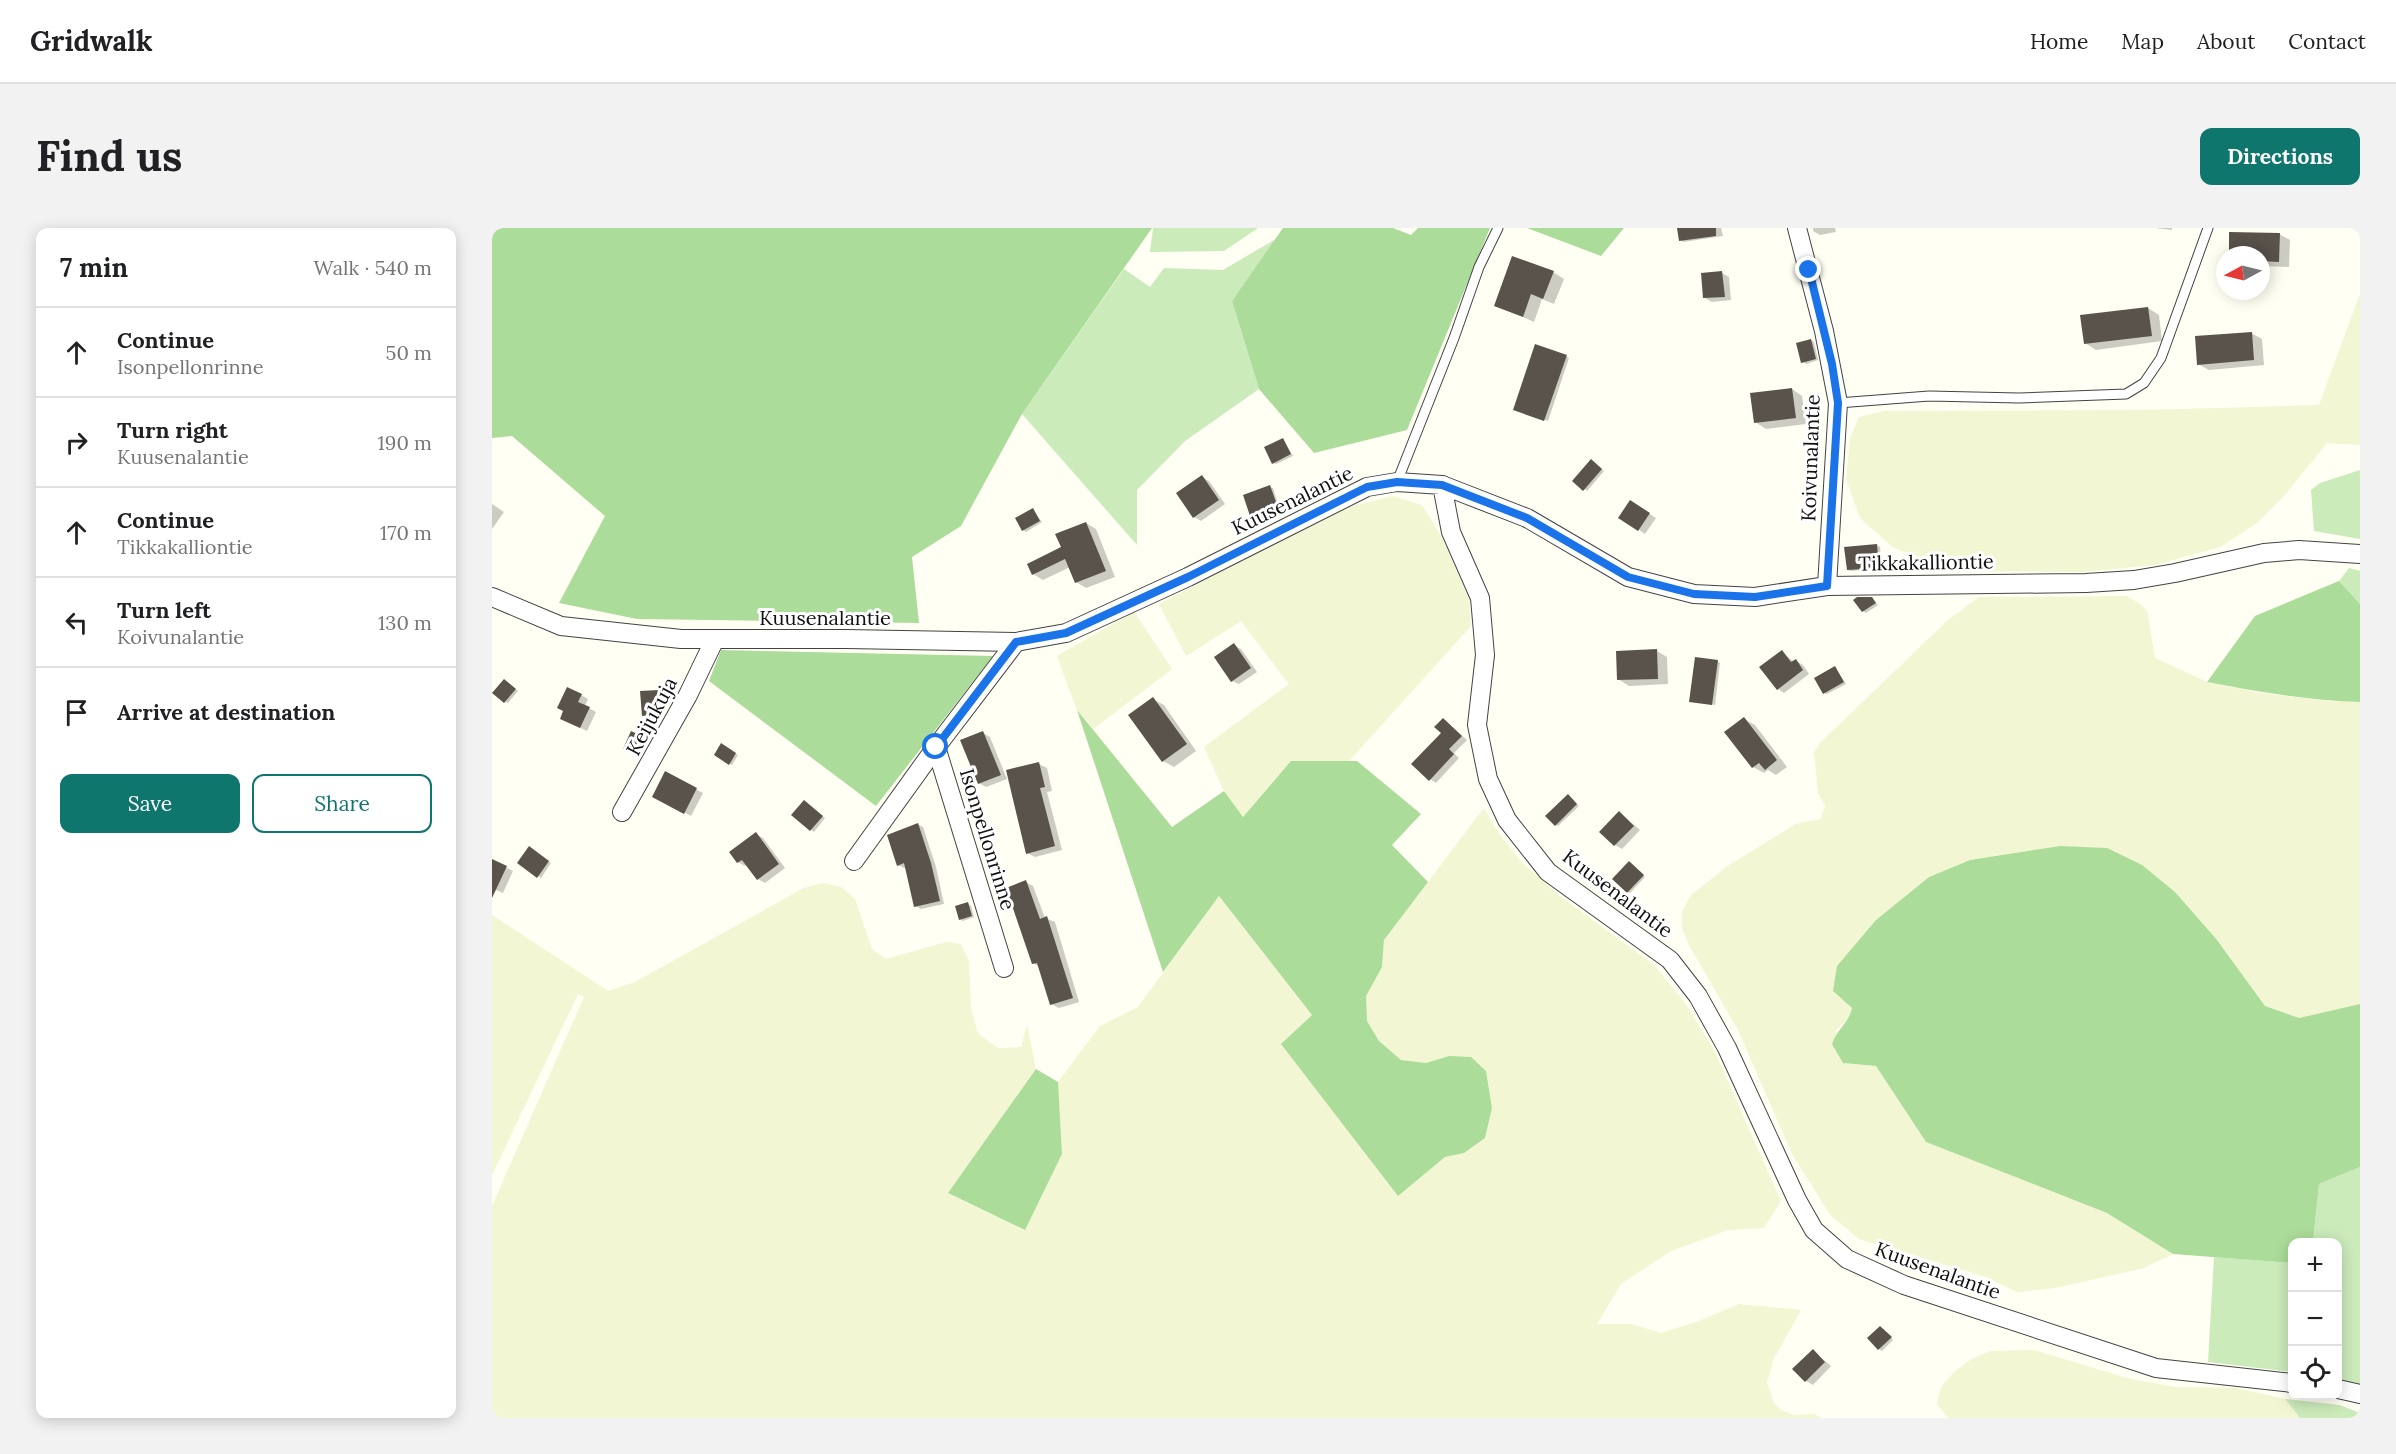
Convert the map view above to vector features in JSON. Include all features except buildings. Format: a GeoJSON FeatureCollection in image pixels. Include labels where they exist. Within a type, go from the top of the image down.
{"type":"FeatureCollection","features":[{"type":"Feature","properties":{"kind":"street","name":"Koivunalantie"},"geometry":{"type":"LineString","coordinates":[[1797,228],[1827,342],[1838,403],[1827,586]]}},
{"type":"Feature","properties":{"kind":"street","name":"Kuusenalantie"},"geometry":{"type":"LineString","coordinates":[[492,597],[561,626],[681,639],[1016,642],[1066,633],[1188,577],[1367,487],[1397,482],[1442,485],[1451,532],[1479,598],[1485,655],[1477,725],[1488,779],[1507,820],[1548,872],[1670,960],[1698,996],[1727,1048],[1797,1200],[1814,1230],[1847,1259],[1904,1285],[2156,1368],[2288,1383]]}},
{"type":"Feature","properties":{"kind":"street","name":"Tikkakalliontie"},"geometry":{"type":"LineString","coordinates":[[1442,485],[1527,518],[1628,577],[1694,594],[1755,597],[1827,586],[2086,583],[2134,580],[2264,553],[2299,550],[2360,554]]}},
{"type":"Feature","properties":{"kind":"street","name":"Keijukuja"},"geometry":{"type":"LineString","coordinates":[[622,812],[683,704],[715,639]]}},
{"type":"Feature","properties":{"kind":"street"},"geometry":{"type":"LineString","coordinates":[[854,861],[936,747],[1016,642]]}},
{"type":"Feature","properties":{"kind":"street","name":"Isonpellonrinne"},"geometry":{"type":"LineString","coordinates":[[936,747],[1004,968]]}},
{"type":"Feature","properties":{"kind":"street"},"geometry":{"type":"LineString","coordinates":[[2342,1390],[2360,1394]]}},
{"type":"Feature","properties":{"kind":"lane"},"geometry":{"type":"LineString","coordinates":[[1397,482],[1454,338],[1479,267],[1498,228]]}},
{"type":"Feature","properties":{"kind":"lane"},"geometry":{"type":"LineString","coordinates":[[1838,403],[1929,396],[2040,398],[2126,394],[2144,383],[2161,358],[2208,228]]}},
{"type":"Feature","properties":{"kind":"green space"},"geometry":{"type":"Polygon","coordinates":[[[492,228],[1152,228],[1022,414],[961,526],[912,557],[919,623],[637,619],[559,603],[605,516],[512,436],[492,438],[492,228]]]}},
{"type":"Feature","properties":{"kind":"green space"},"geometry":{"type":"Polygon","coordinates":[[[1153,228],[1258,228],[1224,251],[1150,252],[1153,228]]]}},
{"type":"Feature","properties":{"kind":"green space"},"geometry":{"type":"Polygon","coordinates":[[[1283,228],[1393,228],[1411,235],[1418,228],[1490,228],[1407,430],[1314,453],[1259,389],[1232,301],[1283,228]]]}},
{"type":"Feature","properties":{"kind":"green space"},"geometry":{"type":"Polygon","coordinates":[[[1527,228],[1624,228],[1601,256],[1527,228]]]}},
{"type":"Feature","properties":{"kind":"green space"},"geometry":{"type":"Polygon","coordinates":[[[1279,237],[1232,301],[1259,389],[1185,441],[1137,490],[1137,545],[1022,414],[1124,269],[1150,287],[1164,268],[1223,270],[1279,237]]]}},
{"type":"Feature","properties":{"kind":"green space"},"geometry":{"type":"Polygon","coordinates":[[[2360,294],[2360,445],[2327,443],[2284,496],[2257,523],[2220,547],[2155,565],[2082,572],[1960,571],[1894,548],[1860,518],[1846,479],[1850,439],[1859,417],[1884,411],[2142,410],[2319,405],[2360,294]]]}},
{"type":"Feature","properties":{"kind":"green space"},"geometry":{"type":"Polygon","coordinates":[[[2360,470],[2360,539],[2314,531],[2311,490],[2320,483],[2360,470]]]}},
{"type":"Feature","properties":{"kind":"green space"},"geometry":{"type":"Polygon","coordinates":[[[1393,496],[1422,505],[1441,536],[1469,599],[1471,626],[1349,761],[1291,761],[1243,817],[1224,791],[1204,747],[1289,684],[1241,621],[1186,656],[1159,604],[1341,509],[1393,496]]]}},
{"type":"Feature","properties":{"kind":"green space"},"geometry":{"type":"Polygon","coordinates":[[[2349,568],[2360,571],[2360,604],[2339,581],[2349,568]]]}},
{"type":"Feature","properties":{"kind":"green space"},"geometry":{"type":"Polygon","coordinates":[[[2339,581],[2360,604],[2360,702],[2283,695],[2207,682],[2255,616],[2339,581]]]}},
{"type":"Feature","properties":{"kind":"green space"},"geometry":{"type":"Polygon","coordinates":[[[2126,596],[2139,603],[2147,611],[2155,658],[2207,682],[2261,693],[2329,701],[2360,702],[2360,1004],[2299,1018],[2265,1006],[2217,940],[2060,846],[1970,860],[1929,877],[1876,920],[1833,991],[1852,1008],[1849,1019],[1836,1030],[1843,1063],[1876,1066],[1926,1142],[2107,1213],[2173,1254],[2144,1268],[2055,1288],[2017,1292],[1986,1277],[1859,1239],[1831,1216],[1792,1154],[1738,1030],[1689,945],[1682,928],[1682,912],[1691,895],[1729,865],[1796,824],[1821,819],[1825,806],[1818,793],[1814,752],[1821,742],[1948,620],[1979,597],[2126,596]]]}},
{"type":"Feature","properties":{"kind":"green space"},"geometry":{"type":"Polygon","coordinates":[[[1134,612],[1172,669],[1093,729],[1077,710],[1057,656],[1134,612]]]}},
{"type":"Feature","properties":{"kind":"green space"},"geometry":{"type":"Polygon","coordinates":[[[721,650],[993,656],[876,806],[709,681],[721,650]]]}},
{"type":"Feature","properties":{"kind":"green space"},"geometry":{"type":"Polygon","coordinates":[[[1077,710],[1172,827],[1224,791],[1243,817],[1291,761],[1357,761],[1421,814],[1392,845],[1428,882],[1384,940],[1382,967],[1366,996],[1367,1021],[1379,1041],[1401,1060],[1426,1063],[1449,1056],[1471,1057],[1486,1071],[1492,1108],[1485,1138],[1464,1153],[1445,1157],[1398,1196],[1281,1044],[1312,1015],[1219,896],[1163,972],[1077,710]]]}},
{"type":"Feature","properties":{"kind":"green space"},"geometry":{"type":"Polygon","coordinates":[[[1484,808],[1498,832],[1520,861],[1561,897],[1654,965],[1685,1003],[1714,1050],[1781,1201],[1764,1228],[1728,1230],[1671,1251],[1621,1284],[1597,1324],[1631,1324],[1661,1333],[1699,1321],[1739,1304],[1801,1310],[1774,1358],[1767,1383],[1774,1403],[1781,1410],[1795,1415],[1814,1414],[1822,1418],[492,1418],[492,1206],[584,997],[578,994],[492,1175],[492,915],[608,991],[635,982],[804,888],[822,883],[841,887],[855,899],[872,949],[886,959],[946,942],[961,944],[969,961],[971,1009],[978,1034],[998,1048],[1021,1047],[1027,1025],[1036,1069],[949,1194],[1024,1230],[1062,1154],[1058,1082],[1100,1026],[1138,1007],[1219,896],[1312,1015],[1282,1044],[1426,1172],[1445,1157],[1464,1153],[1485,1138],[1492,1108],[1486,1071],[1449,1056],[1426,1063],[1401,1060],[1379,1041],[1367,1021],[1365,996],[1382,967],[1384,940],[1484,808]]]}},
{"type":"Feature","properties":{"kind":"green space"},"geometry":{"type":"Polygon","coordinates":[[[2060,846],[2107,848],[2142,865],[2175,892],[2217,940],[2265,1006],[2299,1018],[2360,1004],[2360,1167],[2319,1184],[2313,1238],[2288,1238],[2288,1263],[2173,1254],[2107,1213],[1926,1142],[1876,1066],[1843,1063],[1832,1044],[1852,1008],[1833,991],[1837,966],[1876,920],[1929,877],[1970,860],[2060,846]]]}},
{"type":"Feature","properties":{"kind":"green space"},"geometry":{"type":"Polygon","coordinates":[[[1036,1069],[1058,1082],[1062,1154],[1025,1230],[948,1193],[1036,1069]]]}},
{"type":"Feature","properties":{"kind":"green space"},"geometry":{"type":"Polygon","coordinates":[[[2360,1167],[2360,1385],[2342,1382],[2342,1238],[2313,1238],[2319,1184],[2360,1167]]]}},
{"type":"Feature","properties":{"kind":"green space"},"geometry":{"type":"Polygon","coordinates":[[[2214,1257],[2288,1263],[2288,1372],[2208,1362],[2214,1257]]]}},
{"type":"Feature","properties":{"kind":"green space"},"geometry":{"type":"Polygon","coordinates":[[[2034,1350],[2127,1378],[2175,1387],[2237,1388],[2285,1399],[2300,1418],[1948,1418],[1937,1404],[1941,1387],[1954,1372],[1970,1360],[1990,1351],[2034,1350]]]}},
{"type":"Feature","properties":{"kind":"green space"},"geometry":{"type":"Polygon","coordinates":[[[2285,1399],[2340,1405],[2360,1413],[2360,1418],[2300,1418],[2285,1399]]]}},
{"type":"Feature","properties":{"kind":"route"},"geometry":{"type":"LineString","coordinates":[[936,747],[1004,661],[1016,642],[1066,633],[1188,577],[1367,487],[1397,482],[1442,485],[1527,518],[1628,577],[1694,594],[1755,597],[1827,586],[1838,403],[1832,364],[1809,270]]}}]}
